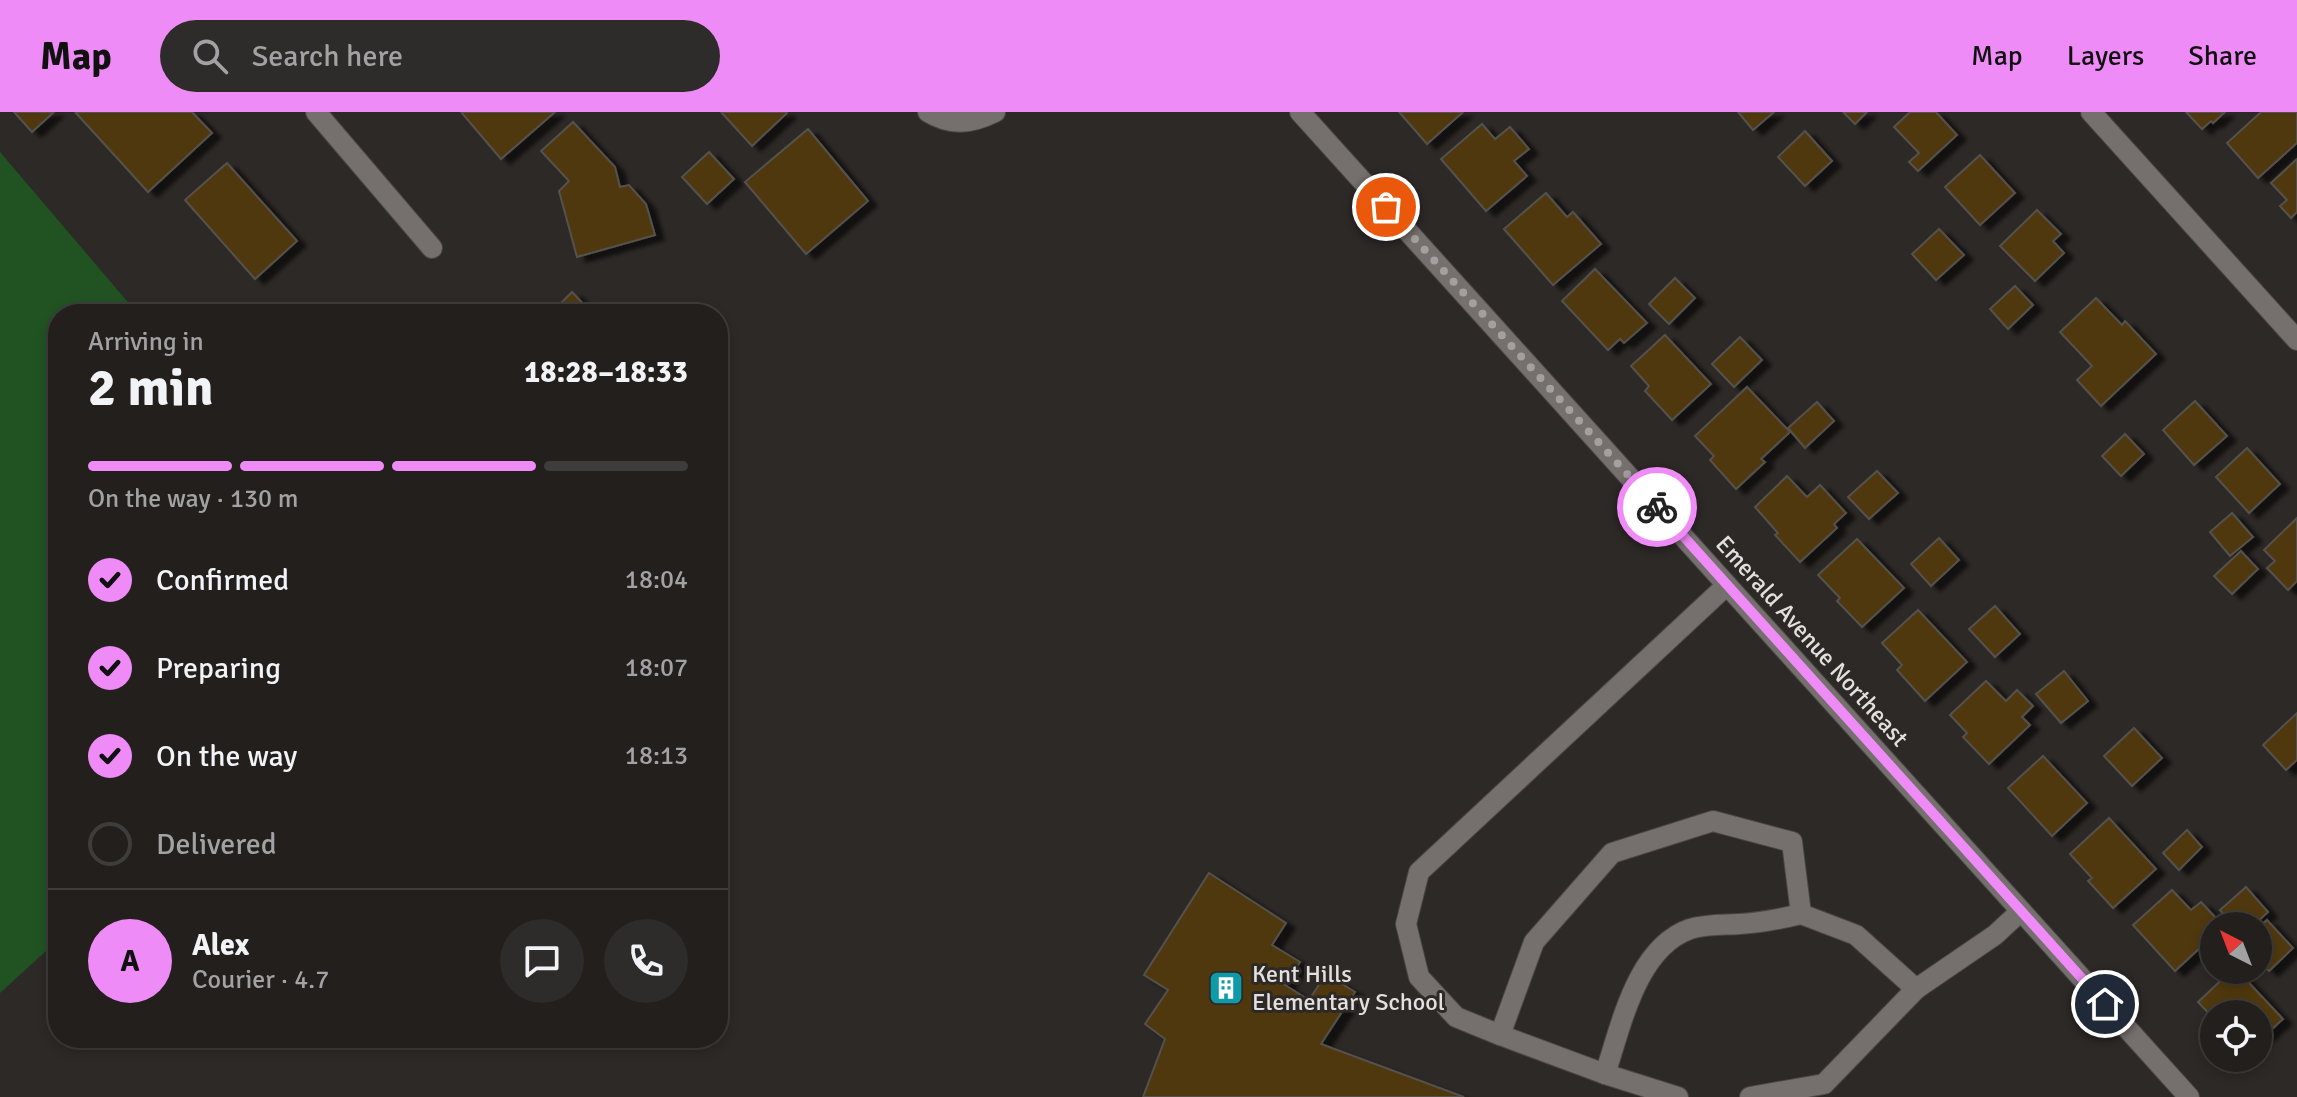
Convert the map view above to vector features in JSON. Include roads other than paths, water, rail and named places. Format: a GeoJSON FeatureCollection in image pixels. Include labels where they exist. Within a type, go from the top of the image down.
{"type":"FeatureCollection","features":[{"type":"Feature","properties":{"kind":"street"},"geometry":{"type":"LineString","coordinates":[[316,112],[432,248]]}},
{"type":"Feature","properties":{"kind":"street"},"geometry":{"type":"LineString","coordinates":[[928,112],[939,119],[966,124],[995,112]]}},
{"type":"Feature","properties":{"kind":"street","name":"Emerald Avenue Northeast"},"geometry":{"type":"LineString","coordinates":[[1300,112],[2189,1097]]}},
{"type":"Feature","properties":{"kind":"street"},"geometry":{"type":"LineString","coordinates":[[2091,112],[2297,340]]}},
{"type":"Feature","properties":{"kind":"street"},"geometry":{"type":"LineString","coordinates":[[1678,1097],[1605,1074],[1456,1017],[1419,977],[1406,924],[1419,872],[1727,585]]}},
{"type":"Feature","properties":{"kind":"street"},"geometry":{"type":"LineString","coordinates":[[1500,1035],[1534,942],[1612,853],[1713,821],[1792,842],[1801,914]]}},
{"type":"Feature","properties":{"kind":"street"},"geometry":{"type":"LineString","coordinates":[[1750,1097],[1824,1084],[1916,989],[1995,935],[2021,911]]}},
{"type":"Feature","properties":{"kind":"street"},"geometry":{"type":"LineString","coordinates":[[1605,1074],[1641,973],[1673,939],[1697,928],[1772,921],[1801,914],[1856,935],[1916,989]]}},
{"type":"Feature","properties":{"kind":"place","name":"Kent Hills Elementary School"},"geometry":{"type":"Point","coordinates":[1226,988]}}]}
